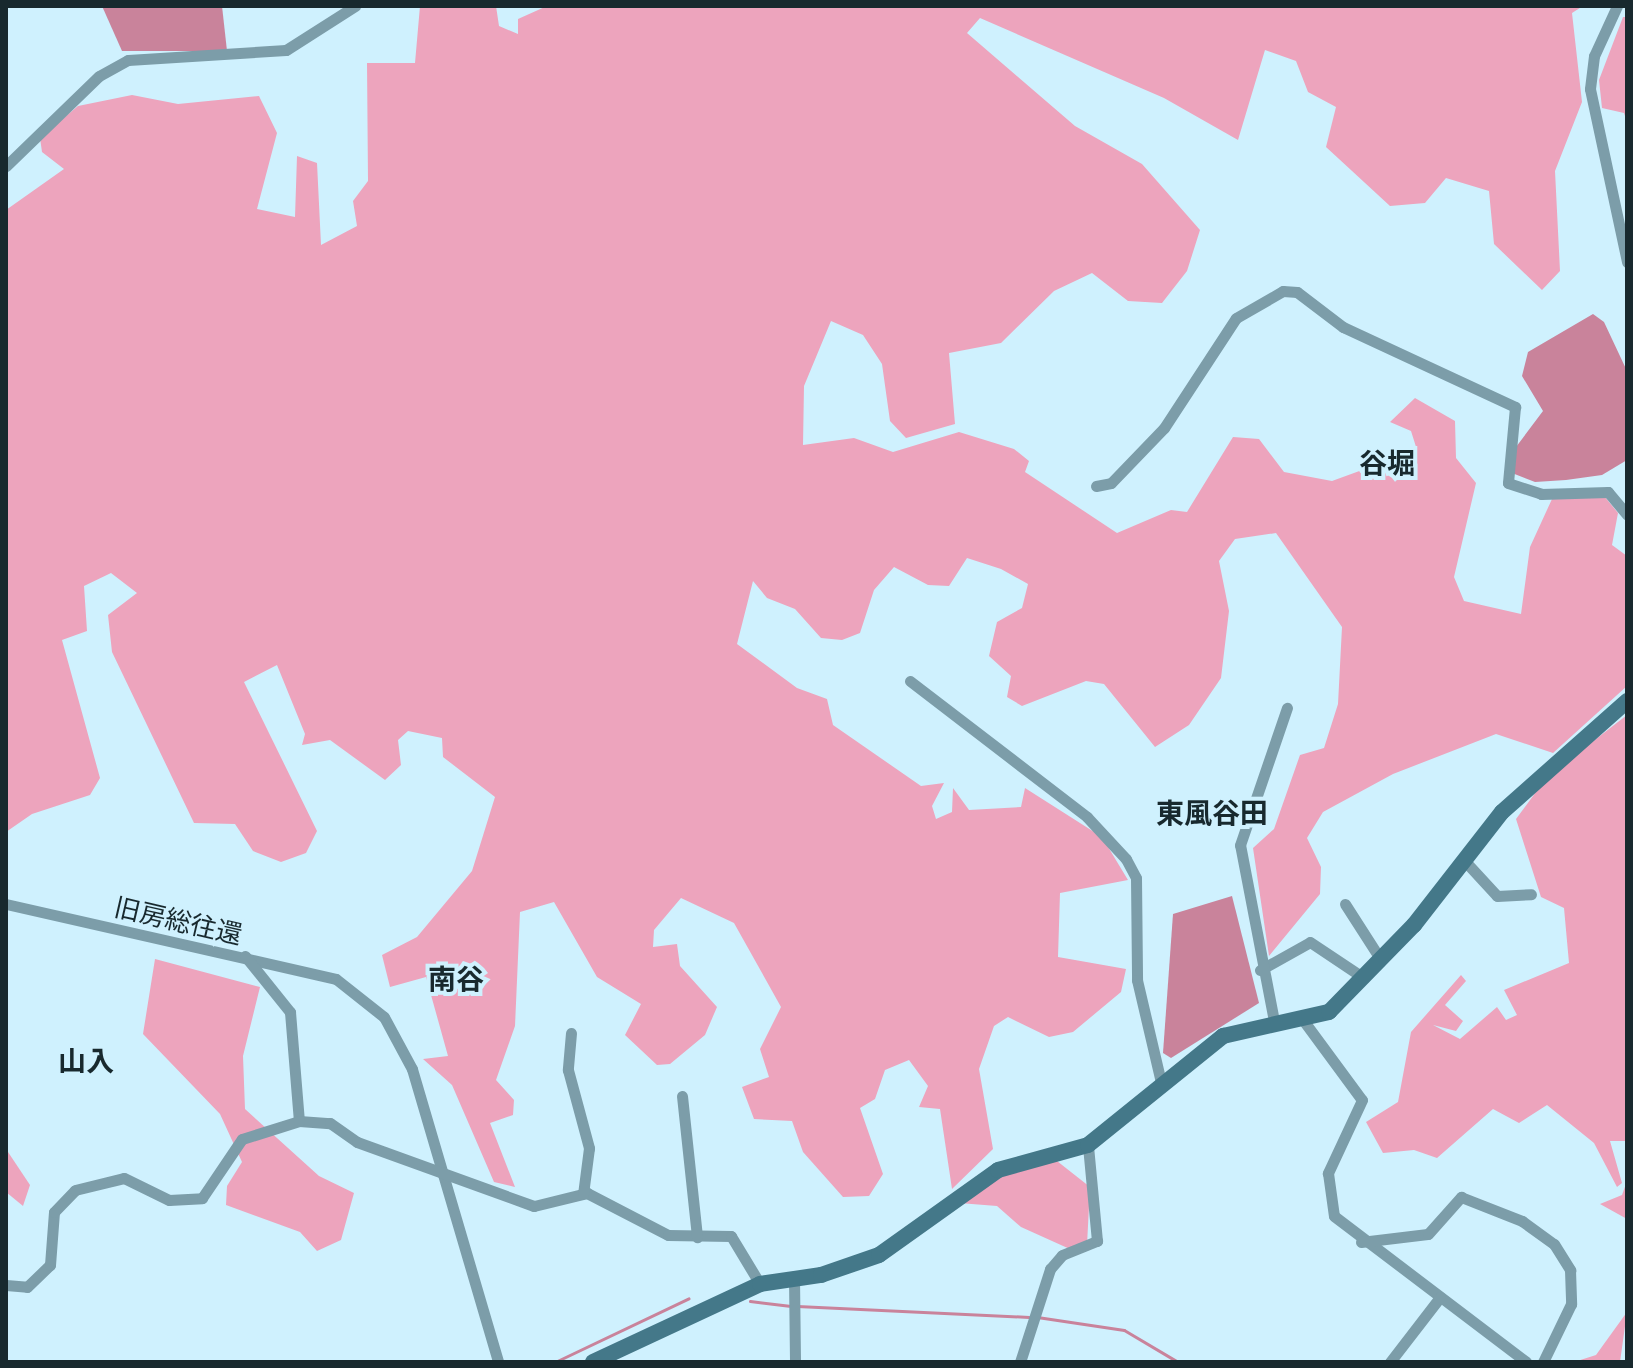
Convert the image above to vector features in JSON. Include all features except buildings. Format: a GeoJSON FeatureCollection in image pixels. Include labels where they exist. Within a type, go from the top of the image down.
{"type":"FeatureCollection","features":[{"type":"Feature","properties":{"kind":"street"},"geometry":{"type":"LineString","coordinates":[[6,166],[99,76],[128,60],[286,50],[355,6]]}},
{"type":"Feature","properties":{"kind":"street"},"geometry":{"type":"LineString","coordinates":[[1617,6],[1594,56],[1590,89],[1627,262]]}},
{"type":"Feature","properties":{"kind":"street"},"geometry":{"type":"LineString","coordinates":[[1096,486],[1120,475],[1172,418],[1236,318],[1283,291],[1297,292],[1343,327],[1515,407],[1508,483],[1541,494],[1608,492],[1627,515]]}},
{"type":"Feature","properties":{"kind":"street"},"geometry":{"type":"LineString","coordinates":[[910,681],[1087,817],[1126,859],[1136,878],[1137,980],[1161,1082]]}},
{"type":"Feature","properties":{"kind":"street"},"geometry":{"type":"LineString","coordinates":[[593,1362],[760,1284],[879,1255],[998,1170],[1088,1145],[1161,1082],[1223,1036],[1274,1021],[1303,1020],[1329,1012],[1381,960],[1463,859],[1544,771],[1627,701]]}},
{"type":"Feature","properties":{"kind":"street"},"geometry":{"type":"LineString","coordinates":[[1274,1021],[1260,970],[1240,845],[1287,708]]}},
{"type":"Feature","properties":{"kind":"street"},"geometry":{"type":"LineString","coordinates":[[1463,859],[1497,896],[1531,894]]}},
{"type":"Feature","properties":{"kind":"street","name":"旧房総往還"},"geometry":{"type":"LineString","coordinates":[[6,904],[244,956],[290,1012],[299,1121]]}},
{"type":"Feature","properties":{"kind":"street"},"geometry":{"type":"LineString","coordinates":[[1345,904],[1381,960]]}},
{"type":"Feature","properties":{"kind":"street"},"geometry":{"type":"LineString","coordinates":[[1260,970],[1310,942],[1364,978]]}},
{"type":"Feature","properties":{"kind":"street"},"geometry":{"type":"LineString","coordinates":[[244,956],[336,979],[384,1017],[412,1069],[440,1173],[498,1362]]}},
{"type":"Feature","properties":{"kind":"street"},"geometry":{"type":"LineString","coordinates":[[1303,1020],[1362,1100],[1328,1173],[1334,1216],[1361,1242],[1526,1362]]}},
{"type":"Feature","properties":{"kind":"street"},"geometry":{"type":"LineString","coordinates":[[571,1033],[568,1070],[589,1148],[583,1194]]}},
{"type":"Feature","properties":{"kind":"street"},"geometry":{"type":"LineString","coordinates":[[682,1096],[697,1237]]}},
{"type":"Feature","properties":{"kind":"street"},"geometry":{"type":"LineString","coordinates":[[6,1285],[27,1287],[50,1265],[54,1212],[75,1190],[124,1178],[169,1200],[202,1198],[242,1139],[299,1121],[330,1123],[357,1142],[534,1206],[583,1194],[668,1235],[740,1241],[760,1284]]}},
{"type":"Feature","properties":{"kind":"street"},"geometry":{"type":"LineString","coordinates":[[1020,1362],[1037,1306],[1062,1255],[1097,1241],[1088,1145]]}},
{"type":"Feature","properties":{"kind":"street"},"geometry":{"type":"LineString","coordinates":[[1361,1242],[1428,1234],[1461,1197],[1522,1221],[1554,1244],[1570,1270],[1571,1304],[1543,1362]]}},
{"type":"Feature","properties":{"kind":"street"},"geometry":{"type":"LineString","coordinates":[[794,1278],[795,1362]]}},
{"type":"Feature","properties":{"kind":"street"},"geometry":{"type":"LineString","coordinates":[[1390,1362],[1440,1297]]}},
{"type":"Feature","properties":{"kind":"shaded area"},"geometry":{"type":"Polygon","coordinates":[[[102,6],[222,6],[227,51],[122,51],[102,6]]]}},
{"type":"Feature","properties":{"kind":"shaded area"},"geometry":{"type":"Polygon","coordinates":[[[420,6],[496,6],[499,26],[518,34],[518,19],[547,6],[1583,6],[1572,13],[1582,102],[1555,171],[1560,271],[1542,290],[1494,244],[1489,191],[1446,178],[1425,203],[1390,206],[1326,147],[1336,107],[1308,92],[1296,61],[1265,50],[1238,140],[1164,98],[980,18],[967,33],[1075,126],[1142,164],[1200,230],[1187,271],[1162,303],[1128,301],[1092,273],[1054,291],[1001,343],[949,353],[955,424],[906,438],[890,421],[882,364],[863,335],[831,321],[804,386],[803,445],[854,438],[893,452],[959,432],[1014,449],[1029,461],[1025,472],[1117,533],[1171,510],[1187,512],[1233,437],[1259,439],[1284,472],[1332,481],[1417,450],[1411,431],[1390,422],[1415,398],[1455,421],[1456,458],[1476,483],[1454,577],[1464,601],[1521,614],[1530,547],[1552,499],[1600,491],[1618,513],[1612,545],[1627,556],[1627,686],[1553,753],[1496,734],[1393,774],[1323,812],[1307,838],[1321,867],[1320,894],[1269,956],[1253,848],[1274,829],[1300,755],[1324,748],[1338,704],[1342,627],[1276,533],[1235,539],[1219,561],[1229,611],[1221,678],[1189,725],[1155,747],[1104,684],[1086,681],[1022,706],[1007,697],[1011,676],[989,656],[997,622],[1022,608],[1028,584],[1001,569],[967,558],[949,586],[928,585],[894,567],[874,590],[860,633],[842,640],[821,638],[795,609],[767,598],[753,581],[737,644],[797,688],[827,699],[833,725],[921,786],[944,783],[932,806],[936,819],[952,812],[953,788],[969,810],[1021,807],[1025,788],[1102,837],[1128,880],[1060,893],[1058,957],[1126,969],[1121,992],[1073,1032],[1049,1037],[1008,1017],[994,1026],[979,1069],[993,1149],[952,1189],[940,1109],[919,1107],[928,1086],[909,1060],[885,1070],[875,1099],[860,1108],[883,1174],[869,1196],[843,1197],[803,1152],[792,1121],[754,1119],[742,1087],[769,1077],[760,1049],[781,1007],[734,923],[681,898],[654,930],[653,947],[677,944],[680,966],[717,1007],[705,1035],[670,1064],[657,1065],[625,1035],[641,1004],[597,977],[554,902],[520,912],[515,1026],[496,1080],[514,1100],[513,1115],[490,1123],[515,1187],[494,1182],[452,1085],[423,1059],[448,1056],[426,977],[390,987],[382,955],[417,937],[472,871],[495,797],[443,757],[442,738],[408,731],[398,740],[401,765],[385,780],[330,740],[302,745],[305,734],[277,665],[244,682],[317,831],[306,853],[281,862],[253,851],[235,824],[194,823],[112,652],[108,615],[137,593],[111,573],[84,586],[87,631],[62,640],[100,778],[90,795],[32,814],[6,832],[6,210],[64,169],[42,152],[40,138],[78,106],[132,95],[178,104],[259,96],[277,133],[257,209],[295,217],[297,156],[317,163],[321,245],[357,226],[353,201],[368,181],[367,63],[415,63],[420,6]]]}},
{"type":"Feature","properties":{"kind":"shaded area"},"geometry":{"type":"Polygon","coordinates":[[[1623,17],[1627,17],[1627,122],[1624,113],[1602,108],[1599,80],[1623,17]]]}},
{"type":"Feature","properties":{"kind":"shaded area"},"geometry":{"type":"Polygon","coordinates":[[[1593,314],[1604,322],[1627,371],[1627,460],[1602,475],[1566,480],[1535,482],[1512,473],[1513,451],[1543,411],[1522,376],[1528,352],[1593,314]]]}},
{"type":"Feature","properties":{"kind":"shaded area"},"geometry":{"type":"Polygon","coordinates":[[[1627,715],[1627,1141],[1610,1141],[1622,1183],[1617,1187],[1594,1143],[1547,1105],[1519,1123],[1493,1109],[1437,1158],[1414,1150],[1383,1153],[1366,1122],[1398,1102],[1411,1032],[1461,975],[1466,981],[1445,1005],[1463,1021],[1456,1031],[1433,1025],[1460,1039],[1497,1007],[1506,1020],[1517,1015],[1504,990],[1569,963],[1564,908],[1541,897],[1516,819],[1547,777],[1627,715]]]}},
{"type":"Feature","properties":{"kind":"shaded area"},"geometry":{"type":"Polygon","coordinates":[[[1232,896],[1259,1003],[1171,1058],[1163,1053],[1173,914],[1232,896]]]}},
{"type":"Feature","properties":{"kind":"shaded area"},"geometry":{"type":"Polygon","coordinates":[[[155,959],[260,987],[243,1056],[245,1109],[319,1176],[354,1193],[341,1240],[317,1251],[300,1232],[226,1205],[227,1186],[242,1162],[220,1114],[143,1034],[155,959]]]}},
{"type":"Feature","properties":{"kind":"shaded area"},"geometry":{"type":"Polygon","coordinates":[[[6,1149],[30,1185],[23,1206],[6,1192],[6,1149]]]}},
{"type":"Feature","properties":{"kind":"shaded area"},"geometry":{"type":"Polygon","coordinates":[[[1057,1161],[1090,1187],[1087,1245],[1072,1250],[1021,1227],[997,1206],[959,1203],[1005,1175],[1057,1161]]]}},
{"type":"Feature","properties":{"kind":"shaded area"},"geometry":{"type":"Polygon","coordinates":[[[1627,1181],[1627,1219],[1600,1204],[1622,1195],[1627,1181]]]}},
{"type":"Feature","properties":{"kind":"shaded area"},"geometry":{"type":"Polygon","coordinates":[[[1627,1312],[1620,1362],[1574,1362],[1596,1355],[1627,1312]]]}},
{"type":"Feature","properties":{"kind":"waterway"},"geometry":{"type":"LineString","coordinates":[[555,1362],[689,1298]]}},
{"type":"Feature","properties":{"kind":"waterway"},"geometry":{"type":"LineString","coordinates":[[750,1301],[789,1306]]}},
{"type":"Feature","properties":{"kind":"waterway"},"geometry":{"type":"LineString","coordinates":[[797,1306],[1029,1317]]}},
{"type":"Feature","properties":{"kind":"waterway"},"geometry":{"type":"LineString","coordinates":[[1037,1317],[1124,1330],[1178,1362]]}},
{"type":"Feature","properties":{"kind":"district","name":"谷堀"},"geometry":{"type":"Point","coordinates":[1387,464]}},
{"type":"Feature","properties":{"kind":"district","name":"東風谷田"},"geometry":{"type":"Point","coordinates":[1212,814]}},
{"type":"Feature","properties":{"kind":"district","name":"南谷"},"geometry":{"type":"Point","coordinates":[456,980]}},
{"type":"Feature","properties":{"kind":"district","name":"山入"},"geometry":{"type":"Point","coordinates":[86,1062]}}]}
